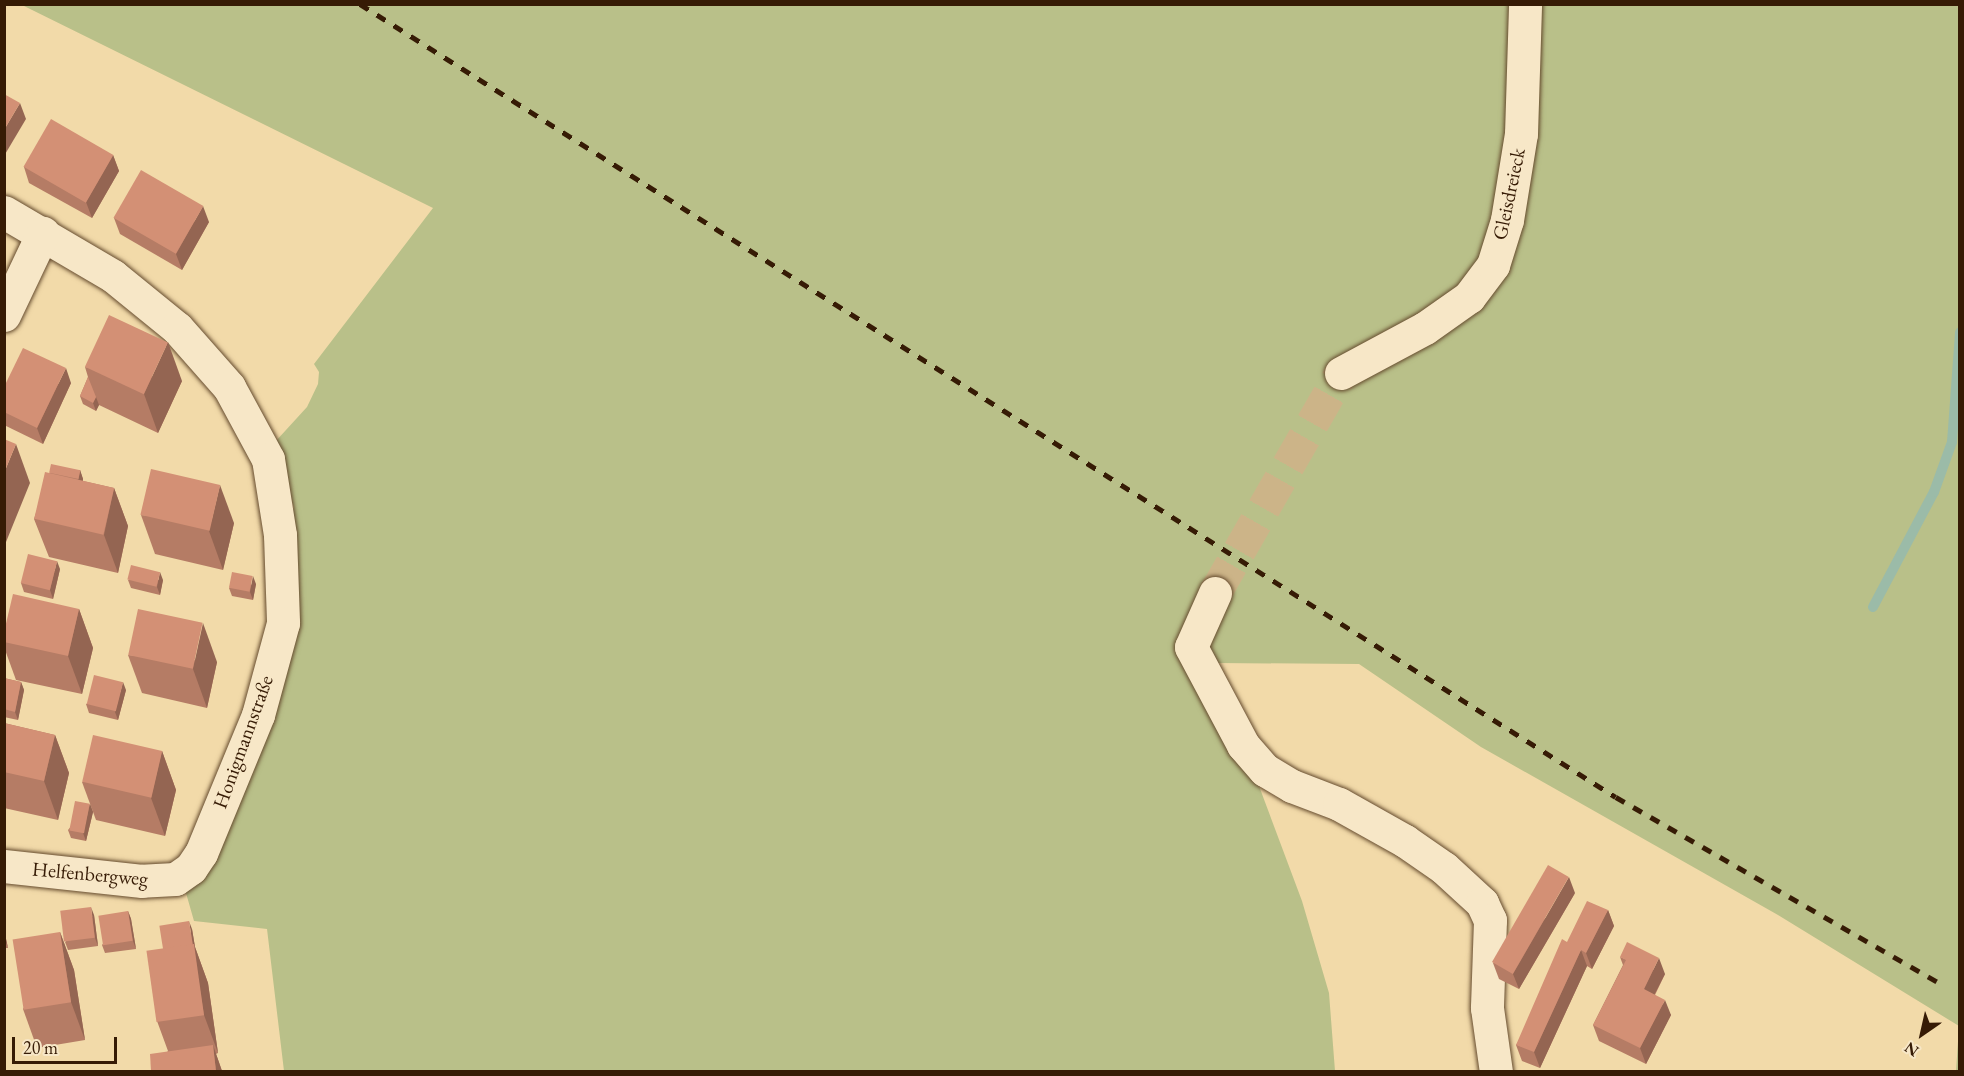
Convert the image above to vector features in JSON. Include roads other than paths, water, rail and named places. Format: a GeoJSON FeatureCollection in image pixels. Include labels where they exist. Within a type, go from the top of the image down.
{"type":"FeatureCollection","features":[{"type":"Feature","properties":{"kind":"street","name":"Gleisdreieck"},"geometry":{"type":"LineString","coordinates":[[1341,373],[1425,328],[1469,297],[1493,265],[1507,220],[1521,134],[1525,4]]}},
{"type":"Feature","properties":{"kind":"street","name":"Honigmannstraße"},"geometry":{"type":"LineString","coordinates":[[4,212],[113,276],[177,328],[229,387],[268,459],[280,535],[283,623],[258,715],[201,853],[191,868],[175,879]]}},
{"type":"Feature","properties":{"kind":"street"},"geometry":{"type":"LineString","coordinates":[[4,315],[43,233]]}},
{"type":"Feature","properties":{"kind":"street"},"geometry":{"type":"LineString","coordinates":[[1215,593],[1191,647],[1243,745],[1257,761],[1292,786],[1339,804],[1405,841],[1444,868],[1482,903],[1490,920],[1487,1008],[1496,1071]]}},
{"type":"Feature","properties":{"kind":"street","name":"Helfenbergweg"},"geometry":{"type":"LineString","coordinates":[[4,866],[142,881],[175,879]]}},
{"type":"Feature","properties":{"kind":"waterway"},"geometry":{"type":"LineString","coordinates":[[1873,607],[1934,492],[1952,442],[1960,332]]}},
{"type":"Feature","properties":{"kind":"tunnel"},"geometry":{"type":"LineString","coordinates":[[1215,593],[1341,373]]}},
{"type":"Feature","properties":{"kind":"railway"},"geometry":{"type":"LineString","coordinates":[[360,4],[1616,797],[1943,985]]}}]}
